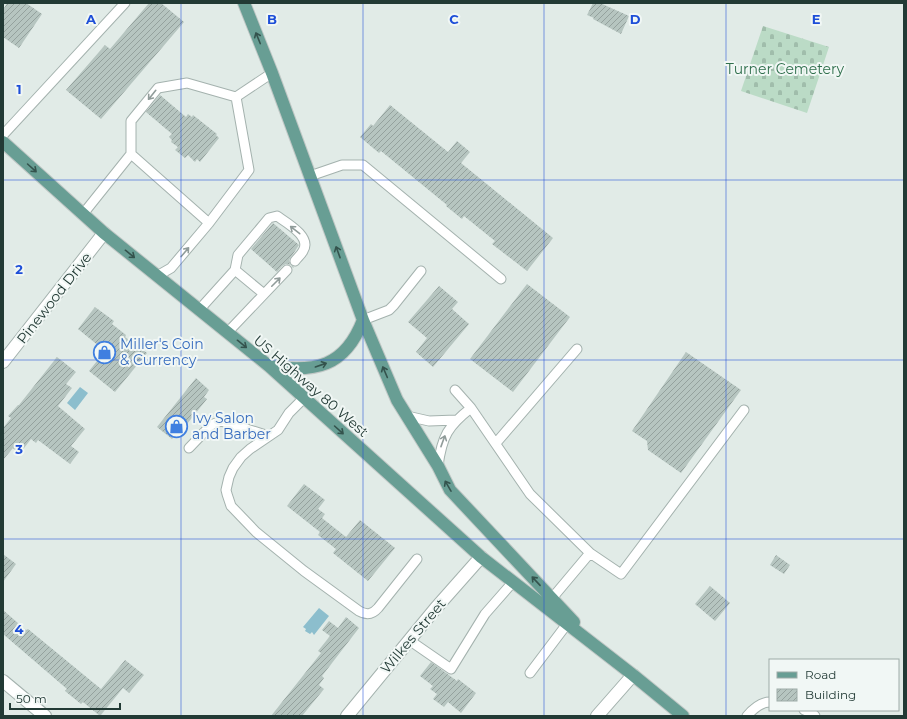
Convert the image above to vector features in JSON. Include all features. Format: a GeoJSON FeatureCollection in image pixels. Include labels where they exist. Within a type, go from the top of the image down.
{"type":"FeatureCollection","features":[{"type":"Feature","properties":{"kind":"main road","name":"US Highway 80 West"},"geometry":{"type":"LineString","coordinates":[[244,3],[272,73],[363,320],[397,400],[438,466],[450,490],[567,624],[683,716]]}},
{"type":"Feature","properties":{"kind":"main road","name":"US Highway 80 West"},"geometry":{"type":"LineString","coordinates":[[3,142],[104,233],[269,366],[481,557],[513,582],[548,603],[601,651]]}},
{"type":"Feature","properties":{"kind":"main road"},"geometry":{"type":"LineString","coordinates":[[269,366],[291,369],[308,369],[323,365],[336,358],[357,336],[363,320]]}},
{"type":"Feature","properties":{"kind":"street","name":"Pinewood Drive"},"geometry":{"type":"LineString","coordinates":[[3,362],[104,233]]}},
{"type":"Feature","properties":{"kind":"street","name":"Wilkes Street"},"geometry":{"type":"LineString","coordinates":[[347,716],[435,609],[481,557]]}},
{"type":"Feature","properties":{"kind":"street"},"geometry":{"type":"LineString","coordinates":[[597,716],[633,675]]}},
{"type":"Feature","properties":{"kind":"street"},"geometry":{"type":"LineString","coordinates":[[3,681],[45,716]]}},
{"type":"Feature","properties":{"kind":"lane"},"geometry":{"type":"LineString","coordinates":[[3,135],[125,3]]}},
{"type":"Feature","properties":{"kind":"lane"},"geometry":{"type":"LineString","coordinates":[[83,214],[131,154],[131,121],[158,88],[187,83],[236,97],[272,73]]}},
{"type":"Feature","properties":{"kind":"lane"},"geometry":{"type":"LineString","coordinates":[[157,276],[172,268],[209,223],[249,170],[236,97]]}},
{"type":"Feature","properties":{"kind":"lane"},"geometry":{"type":"LineString","coordinates":[[131,154],[209,223]]}},
{"type":"Feature","properties":{"kind":"lane"},"geometry":{"type":"LineString","coordinates":[[310,176],[342,165],[362,165],[500,279]]}},
{"type":"Feature","properties":{"kind":"lane"},"geometry":{"type":"LineString","coordinates":[[199,310],[235,270],[238,255],[269,218],[277,216],[303,236],[306,243],[304,250],[295,261]]}},
{"type":"Feature","properties":{"kind":"lane"},"geometry":{"type":"LineString","coordinates":[[235,270],[264,294]]}},
{"type":"Feature","properties":{"kind":"lane"},"geometry":{"type":"LineString","coordinates":[[227,333],[287,270]]}},
{"type":"Feature","properties":{"kind":"lane"},"geometry":{"type":"LineString","coordinates":[[363,320],[389,310],[421,271]]}},
{"type":"Feature","properties":{"kind":"lane"},"geometry":{"type":"LineString","coordinates":[[496,443],[577,349]]}},
{"type":"Feature","properties":{"kind":"lane"},"geometry":{"type":"LineString","coordinates":[[455,390],[472,408],[530,494],[590,553],[621,574],[744,410]]}},
{"type":"Feature","properties":{"kind":"lane"},"geometry":{"type":"LineString","coordinates":[[304,398],[289,413],[281,428],[250,449],[241,457],[233,468],[228,477],[226,490],[231,506],[256,532],[310,576],[364,614],[372,613],[378,608],[417,559]]}},
{"type":"Feature","properties":{"kind":"lane"},"geometry":{"type":"LineString","coordinates":[[438,466],[442,442],[445,436],[456,420],[472,408]]}},
{"type":"Feature","properties":{"kind":"lane"},"geometry":{"type":"LineString","coordinates":[[407,416],[429,421],[456,420]]}},
{"type":"Feature","properties":{"kind":"lane"},"geometry":{"type":"LineString","coordinates":[[189,448],[210,425],[221,421],[269,436]]}},
{"type":"Feature","properties":{"kind":"lane"},"geometry":{"type":"LineString","coordinates":[[548,603],[590,553]]}},
{"type":"Feature","properties":{"kind":"lane"},"geometry":{"type":"LineString","coordinates":[[409,640],[451,668],[485,614],[513,582]]}},
{"type":"Feature","properties":{"kind":"lane"},"geometry":{"type":"LineString","coordinates":[[530,673],[567,624]]}},
{"type":"Feature","properties":{"kind":"lane"},"geometry":{"type":"LineString","coordinates":[[747,716],[764,702],[769,702]]}},
{"type":"Feature","properties":{"kind":"lane"},"geometry":{"type":"LineString","coordinates":[[806,711],[815,716]]}},
{"type":"Feature","properties":{"kind":"green space","name":"Turner Cemetery"},"geometry":{"type":"Polygon","coordinates":[[[763,26],[829,47],[807,113],[741,91],[763,26]]]}},
{"type":"Feature","properties":{"kind":"water"},"geometry":{"type":"Polygon","coordinates":[[[80,387],[88,393],[75,410],[67,403],[80,387]]]}},
{"type":"Feature","properties":{"kind":"water"},"geometry":{"type":"Polygon","coordinates":[[[319,608],[329,616],[314,635],[312,632],[310,634],[305,631],[306,629],[303,627],[319,608]]]}},
{"type":"Feature","properties":{"kind":"building"},"geometry":{"type":"Polygon","coordinates":[[[7,3],[26,3],[42,14],[19,48],[3,37],[3,10],[7,3]]]}},
{"type":"Feature","properties":{"kind":"building"},"geometry":{"type":"Polygon","coordinates":[[[149,3],[161,3],[184,22],[101,119],[66,90],[105,45],[110,49],[149,3]]]}},
{"type":"Feature","properties":{"kind":"building"},"geometry":{"type":"Polygon","coordinates":[[[593,3],[600,3],[629,16],[621,34],[587,15],[593,3]]]}},
{"type":"Feature","properties":{"kind":"building"},"geometry":{"type":"Polygon","coordinates":[[[160,95],[186,117],[188,114],[192,117],[193,115],[217,134],[216,135],[219,138],[200,162],[197,159],[195,162],[188,155],[185,158],[175,150],[178,147],[171,142],[172,140],[169,137],[172,134],[146,112],[160,95]]]}},
{"type":"Feature","properties":{"kind":"building"},"geometry":{"type":"Polygon","coordinates":[[[390,105],[448,152],[457,141],[470,152],[461,163],[553,238],[527,271],[492,244],[495,241],[464,216],[462,219],[381,151],[379,153],[360,137],[371,124],[373,126],[390,105]]]}},
{"type":"Feature","properties":{"kind":"building"},"geometry":{"type":"Polygon","coordinates":[[[273,223],[299,245],[289,260],[290,264],[294,267],[293,268],[291,265],[286,264],[277,272],[251,249],[273,223]]]}},
{"type":"Feature","properties":{"kind":"building"},"geometry":{"type":"Polygon","coordinates":[[[527,284],[570,317],[513,392],[470,359],[527,284]]]}},
{"type":"Feature","properties":{"kind":"building"},"geometry":{"type":"Polygon","coordinates":[[[439,286],[458,302],[452,309],[469,324],[433,367],[416,352],[427,338],[408,322],[439,286]]]}},
{"type":"Feature","properties":{"kind":"building"},"geometry":{"type":"Polygon","coordinates":[[[95,307],[114,321],[112,324],[126,335],[125,337],[147,353],[115,392],[89,371],[105,351],[78,329],[95,307]]]}},
{"type":"Feature","properties":{"kind":"building"},"geometry":{"type":"Polygon","coordinates":[[[686,352],[741,390],[681,473],[648,450],[647,441],[632,431],[686,352]]]}},
{"type":"Feature","properties":{"kind":"building"},"geometry":{"type":"Polygon","coordinates":[[[57,357],[76,372],[66,384],[72,388],[58,406],[85,429],[71,446],[79,452],[70,464],[38,440],[36,443],[31,439],[21,452],[18,450],[17,452],[13,448],[3,460],[3,428],[11,418],[8,416],[19,405],[57,357]]]}},
{"type":"Feature","properties":{"kind":"building"},"geometry":{"type":"Polygon","coordinates":[[[196,378],[209,390],[204,397],[207,399],[179,434],[177,433],[172,439],[157,427],[196,378]]]}},
{"type":"Feature","properties":{"kind":"building"},"geometry":{"type":"Polygon","coordinates":[[[304,484],[325,500],[318,509],[325,514],[322,518],[346,537],[360,520],[395,548],[368,581],[333,553],[336,549],[318,535],[320,532],[287,506],[304,484]]]}},
{"type":"Feature","properties":{"kind":"building"},"geometry":{"type":"Polygon","coordinates":[[[3,554],[16,564],[3,582],[3,554]]]}},
{"type":"Feature","properties":{"kind":"building"},"geometry":{"type":"Polygon","coordinates":[[[776,555],[790,565],[784,574],[770,565],[776,555]]]}},
{"type":"Feature","properties":{"kind":"building"},"geometry":{"type":"Polygon","coordinates":[[[710,586],[730,603],[715,621],[695,604],[710,586]]]}},
{"type":"Feature","properties":{"kind":"building"},"geometry":{"type":"Polygon","coordinates":[[[3,610],[101,689],[125,660],[144,675],[129,693],[123,688],[100,716],[83,702],[81,704],[65,691],[67,689],[3,634],[3,610]]]}},
{"type":"Feature","properties":{"kind":"building"},"geometry":{"type":"Polygon","coordinates":[[[346,617],[359,628],[322,676],[324,678],[319,685],[324,689],[302,716],[271,716],[321,653],[318,651],[330,636],[322,630],[329,621],[338,628],[346,617]]]}},
{"type":"Feature","properties":{"kind":"building"},"geometry":{"type":"Polygon","coordinates":[[[431,662],[457,681],[458,679],[476,693],[461,713],[448,702],[444,707],[433,699],[437,694],[430,689],[433,686],[420,676],[431,662]]]}},
{"type":"Feature","properties":{"kind":"place","name":"Miller's Coin & Currency"},"geometry":{"type":"Point","coordinates":[104,352]}},
{"type":"Feature","properties":{"kind":"place","name":"Ivy Salon and Barber"},"geometry":{"type":"Point","coordinates":[176,426]}}]}
